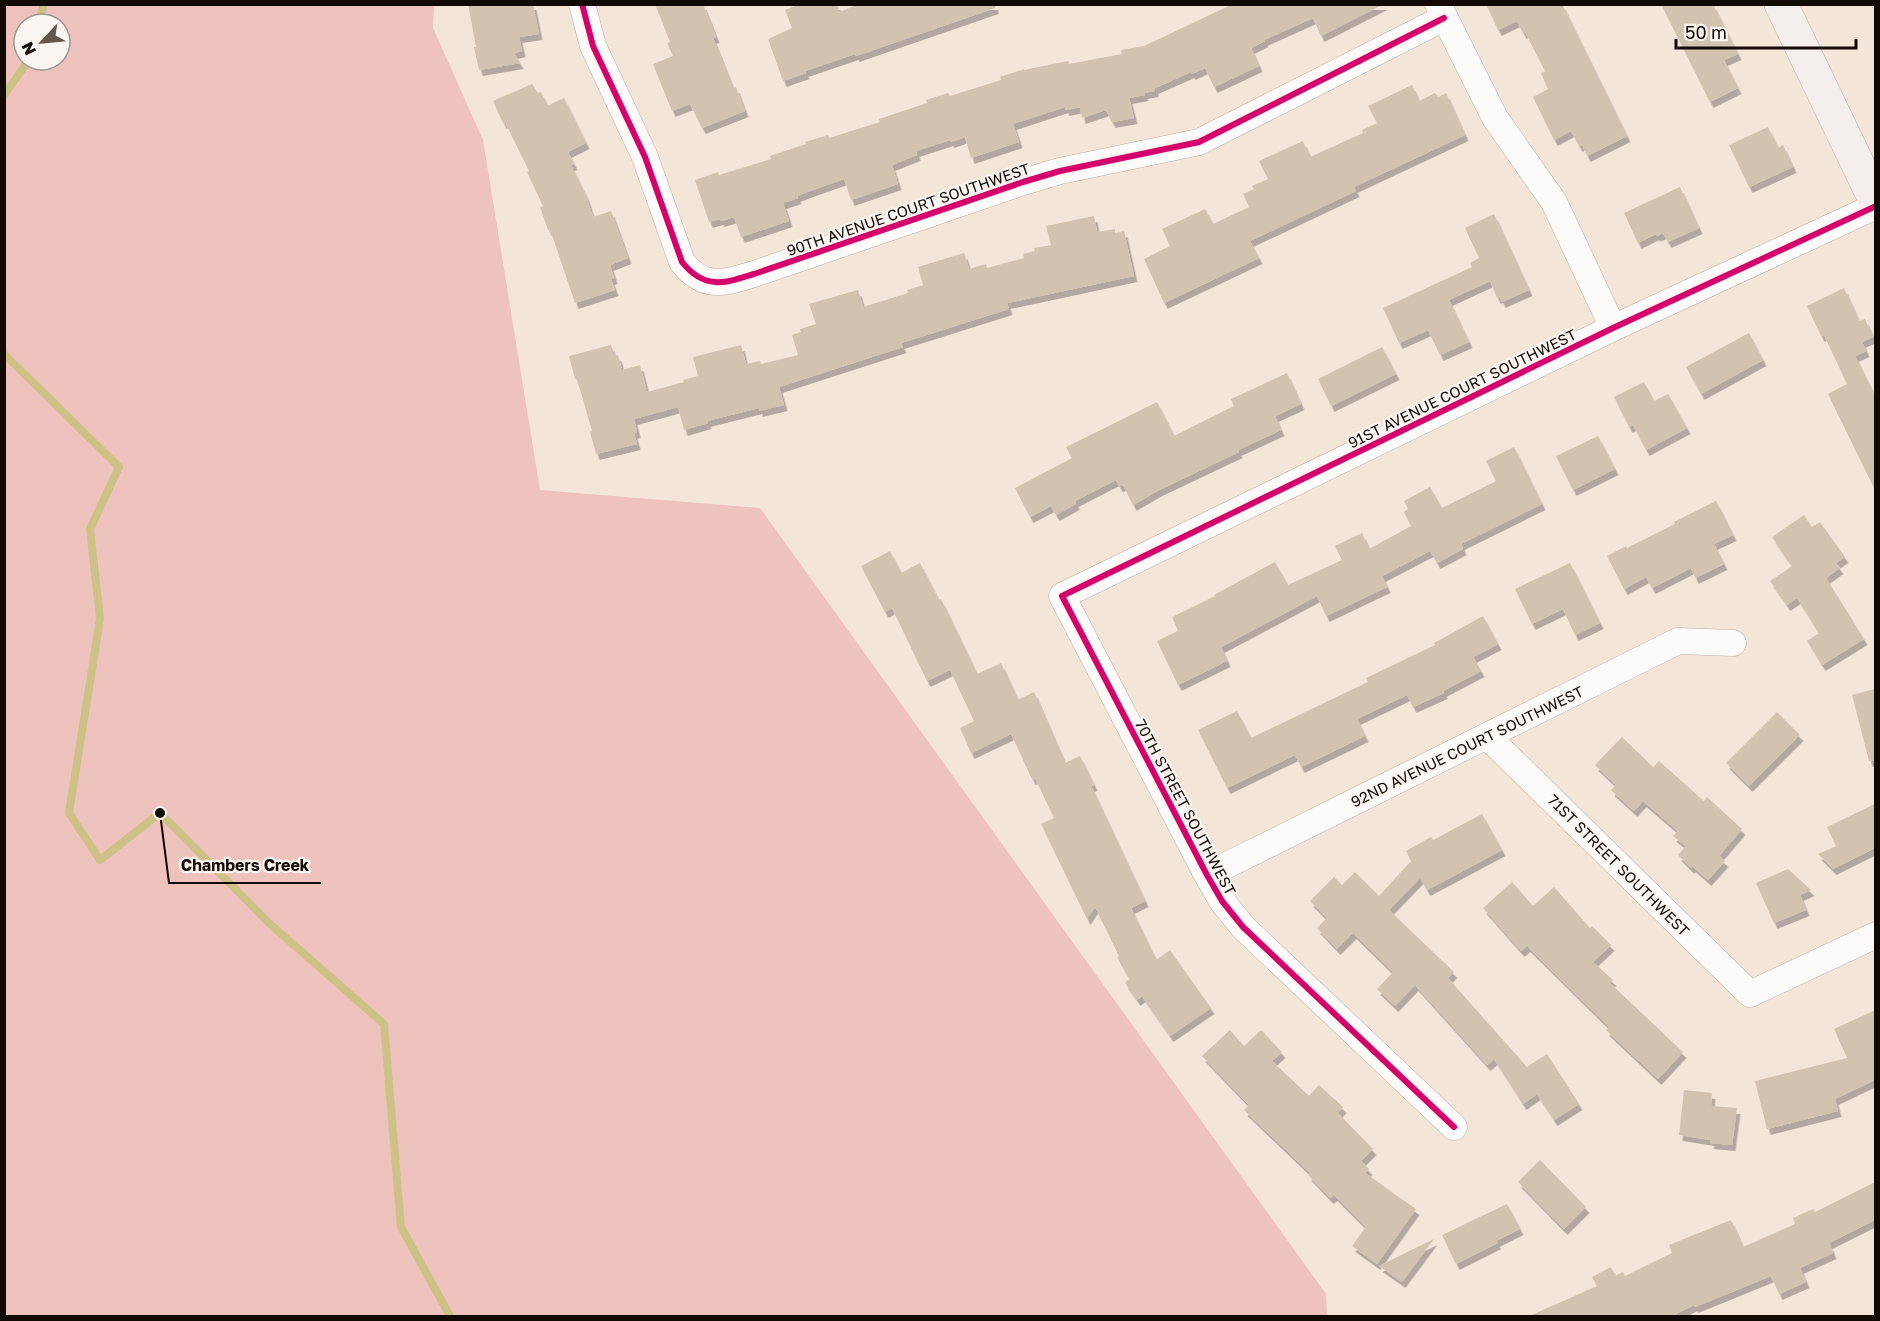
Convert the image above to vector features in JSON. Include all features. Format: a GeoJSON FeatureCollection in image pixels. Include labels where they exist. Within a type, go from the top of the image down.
{"type":"FeatureCollection","features":[{"type":"Feature","properties":{"kind":"street","name":"90TH AVENUE COURT SOUTHWEST"},"geometry":{"type":"LineString","coordinates":[[582,4],[593,46],[645,157],[682,262],[690,272],[710,282],[728,282],[757,273],[1023,182],[1071,169],[1199,142],[1441,11]]}},
{"type":"Feature","properties":{"kind":"street"},"geometry":{"type":"LineString","coordinates":[[1781,4],[1875,204]]}},
{"type":"Feature","properties":{"kind":"street"},"geometry":{"type":"LineString","coordinates":[[1441,11],[1495,118],[1554,202],[1613,328]]}},
{"type":"Feature","properties":{"kind":"street","name":"91ST AVENUE COURT SOUTHWEST"},"geometry":{"type":"LineString","coordinates":[[1062,596],[1613,328],[1875,204]]}},
{"type":"Feature","properties":{"kind":"street","name":"70TH STREET SOUTHWEST"},"geometry":{"type":"LineString","coordinates":[[1062,596],[1222,901],[1243,927],[1454,1128]]}},
{"type":"Feature","properties":{"kind":"street","name":"92ND AVENUE COURT SOUTHWEST"},"geometry":{"type":"LineString","coordinates":[[1207,876],[1678,641],[1733,643]]}},
{"type":"Feature","properties":{"kind":"street","name":"71ST STREET SOUTHWEST"},"geometry":{"type":"LineString","coordinates":[[1487,736],[1750,994],[1875,935]]}},
{"type":"Feature","properties":{"kind":"shaded area"},"geometry":{"type":"Polygon","coordinates":[[[5,4],[434,5],[433,28],[483,140],[540,490],[760,508],[1326,1294],[1327,1316],[5,1316],[5,4]]]}},
{"type":"Feature","properties":{"kind":"building"},"geometry":{"type":"Polygon","coordinates":[[[468,4],[533,4],[539,34],[519,37],[522,51],[514,53],[520,63],[479,70],[468,4]]]}},
{"type":"Feature","properties":{"kind":"building"},"geometry":{"type":"Polygon","coordinates":[[[655,4],[703,4],[716,37],[713,38],[745,111],[702,128],[690,104],[672,111],[653,64],[673,56],[655,4]]]}},
{"type":"Feature","properties":{"kind":"building"},"geometry":{"type":"Polygon","coordinates":[[[800,4],[837,4],[839,12],[860,4],[995,4],[995,8],[856,56],[855,54],[805,71],[806,73],[783,81],[768,39],[792,28],[785,10],[800,4]]]}},
{"type":"Feature","properties":{"kind":"building"},"geometry":{"type":"Polygon","coordinates":[[[1233,4],[1384,4],[1321,36],[1313,18],[1264,40],[1251,48],[1259,66],[1214,87],[1205,68],[1155,88],[1155,91],[1144,93],[1145,95],[1129,98],[1134,118],[1112,122],[1106,110],[1082,118],[1080,107],[1066,110],[1065,107],[1013,124],[1019,142],[971,158],[965,137],[916,151],[917,155],[892,165],[898,184],[851,200],[844,179],[797,196],[798,198],[783,203],[789,221],[741,237],[734,217],[709,222],[695,180],[771,159],[770,156],[806,144],[805,142],[828,135],[829,138],[880,122],[879,119],[927,103],[926,100],[948,93],[950,96],[1001,80],[1000,77],[1024,69],[1068,61],[1069,64],[1122,54],[1121,50],[1144,46],[1233,4]]]}},
{"type":"Feature","properties":{"kind":"building"},"geometry":{"type":"Polygon","coordinates":[[[1486,4],[1562,4],[1627,136],[1587,156],[1571,131],[1554,140],[1533,97],[1548,89],[1541,73],[1545,71],[1517,21],[1498,30],[1486,4]]]}},
{"type":"Feature","properties":{"kind":"building"},"geometry":{"type":"Polygon","coordinates":[[[1661,4],[1713,4],[1738,54],[1724,60],[1738,88],[1710,102],[1661,4]]]}},
{"type":"Feature","properties":{"kind":"building"},"geometry":{"type":"Polygon","coordinates":[[[532,84],[538,93],[541,92],[547,106],[564,98],[586,143],[568,152],[574,164],[571,165],[593,217],[611,211],[628,258],[610,265],[615,290],[575,303],[550,229],[548,230],[540,207],[543,206],[527,172],[529,171],[493,101],[532,84]]]}},
{"type":"Feature","properties":{"kind":"building"},"geometry":{"type":"Polygon","coordinates":[[[1412,85],[1419,101],[1435,93],[1438,97],[1446,93],[1465,135],[1354,187],[1356,191],[1250,241],[1259,258],[1164,303],[1144,259],[1170,246],[1162,229],[1205,209],[1213,224],[1249,207],[1243,194],[1254,189],[1252,186],[1268,179],[1259,161],[1303,141],[1310,157],[1363,133],[1362,130],[1377,123],[1368,106],[1412,85]]]}},
{"type":"Feature","properties":{"kind":"building"},"geometry":{"type":"Polygon","coordinates":[[[1768,127],[1778,148],[1783,145],[1793,167],[1749,187],[1729,145],[1768,127]]]}},
{"type":"Feature","properties":{"kind":"building"},"geometry":{"type":"Polygon","coordinates":[[[1680,187],[1699,228],[1668,242],[1663,233],[1638,243],[1624,213],[1680,187]]]}},
{"type":"Feature","properties":{"kind":"building"},"geometry":{"type":"Polygon","coordinates":[[[1494,214],[1529,290],[1502,302],[1500,297],[1497,298],[1490,281],[1449,300],[1469,342],[1440,355],[1428,330],[1399,343],[1383,308],[1472,267],[1470,263],[1479,258],[1465,228],[1494,214]]]}},
{"type":"Feature","properties":{"kind":"building"},"geometry":{"type":"Polygon","coordinates":[[[1094,216],[1097,232],[1115,229],[1115,233],[1124,231],[1134,276],[1007,303],[1009,309],[901,343],[903,347],[779,387],[784,405],[759,411],[759,408],[707,421],[708,423],[684,430],[678,407],[634,419],[637,444],[596,454],[590,432],[592,431],[569,356],[611,345],[615,356],[618,355],[622,370],[640,365],[647,392],[698,376],[693,357],[741,345],[746,364],[760,361],[761,364],[798,355],[792,335],[801,332],[800,329],[816,324],[809,304],[858,290],[863,307],[908,293],[907,290],[923,285],[918,267],[964,253],[969,269],[986,264],[987,268],[1024,258],[1023,254],[1035,251],[1034,248],[1051,245],[1046,226],[1094,216]]]}},
{"type":"Feature","properties":{"kind":"building"},"geometry":{"type":"Polygon","coordinates":[[[1844,288],[1859,321],[1865,319],[1873,337],[1862,342],[1866,351],[1855,356],[1875,396],[1875,490],[1828,394],[1847,384],[1824,335],[1821,336],[1807,306],[1844,288]]]}},
{"type":"Feature","properties":{"kind":"building"},"geometry":{"type":"Polygon","coordinates":[[[1749,333],[1763,360],[1701,394],[1686,367],[1749,333]]]}},
{"type":"Feature","properties":{"kind":"building"},"geometry":{"type":"Polygon","coordinates":[[[1382,347],[1396,374],[1331,406],[1318,379],[1382,347]]]}},
{"type":"Feature","properties":{"kind":"building"},"geometry":{"type":"Polygon","coordinates":[[[1287,373],[1301,404],[1275,416],[1281,430],[1133,505],[1123,485],[1119,486],[1116,480],[1075,501],[1076,504],[1056,515],[1051,506],[1030,517],[1015,488],[1072,458],[1066,447],[1157,402],[1174,436],[1234,406],[1231,399],[1287,373]]]}},
{"type":"Feature","properties":{"kind":"building"},"geometry":{"type":"Polygon","coordinates":[[[1644,382],[1654,401],[1668,394],[1687,428],[1646,450],[1633,425],[1629,427],[1614,397],[1644,382]]]}},
{"type":"Feature","properties":{"kind":"building"},"geometry":{"type":"Polygon","coordinates":[[[1598,436],[1615,469],[1573,490],[1556,456],[1598,436]]]}},
{"type":"Feature","properties":{"kind":"building"},"geometry":{"type":"Polygon","coordinates":[[[1514,447],[1542,504],[1461,544],[1463,549],[1437,563],[1430,551],[1382,576],[1387,587],[1326,616],[1317,596],[1221,647],[1227,661],[1178,685],[1157,641],[1178,631],[1172,617],[1275,562],[1288,585],[1342,560],[1335,546],[1362,533],[1369,549],[1411,526],[1404,512],[1408,509],[1404,501],[1430,487],[1442,508],[1496,481],[1486,461],[1514,447]]]}},
{"type":"Feature","properties":{"kind":"building"},"geometry":{"type":"Polygon","coordinates":[[[1716,501],[1733,535],[1714,544],[1724,564],[1695,578],[1691,568],[1652,588],[1646,577],[1624,589],[1607,556],[1675,524],[1674,522],[1716,501]]]}},
{"type":"Feature","properties":{"kind":"building"},"geometry":{"type":"Polygon","coordinates":[[[1804,515],[1812,527],[1820,522],[1845,557],[1836,563],[1840,568],[1826,578],[1864,639],[1822,665],[1807,641],[1819,633],[1797,598],[1787,605],[1770,581],[1792,566],[1772,537],[1804,515]]]}},
{"type":"Feature","properties":{"kind":"building"},"geometry":{"type":"Polygon","coordinates":[[[890,551],[901,573],[920,563],[939,600],[941,599],[977,674],[1001,663],[1018,700],[1034,692],[1065,763],[1080,756],[1094,785],[1091,786],[1145,901],[1131,908],[1156,960],[1170,950],[1211,1008],[1170,1036],[1142,996],[1137,1000],[1125,983],[1129,979],[1095,907],[1087,919],[1041,824],[1054,818],[1035,778],[1032,779],[1011,734],[971,753],[960,728],[974,721],[950,670],[927,681],[892,608],[885,612],[861,566],[890,551]]]}},
{"type":"Feature","properties":{"kind":"building"},"geometry":{"type":"Polygon","coordinates":[[[1570,563],[1600,623],[1575,635],[1563,609],[1532,624],[1515,589],[1570,563]]]}},
{"type":"Feature","properties":{"kind":"building"},"geometry":{"type":"Polygon","coordinates":[[[1483,616],[1498,644],[1473,657],[1481,671],[1443,691],[1444,693],[1413,707],[1407,695],[1357,719],[1365,736],[1301,767],[1295,755],[1227,788],[1198,730],[1237,711],[1251,738],[1368,682],[1366,678],[1435,645],[1434,643],[1483,616]]]}},
{"type":"Feature","properties":{"kind":"building"},"geometry":{"type":"Polygon","coordinates":[[[1875,689],[1875,760],[1869,761],[1852,695],[1875,689]]]}},
{"type":"Feature","properties":{"kind":"building"},"geometry":{"type":"Polygon","coordinates":[[[1777,712],[1800,735],[1749,786],[1726,763],[1777,712]]]}},
{"type":"Feature","properties":{"kind":"building"},"geometry":{"type":"Polygon","coordinates":[[[1622,737],[1653,767],[1659,761],[1704,801],[1707,797],[1742,829],[1719,856],[1725,861],[1708,880],[1678,855],[1686,846],[1673,836],[1678,831],[1643,801],[1634,811],[1611,790],[1616,785],[1595,765],[1622,737]]]}},
{"type":"Feature","properties":{"kind":"building"},"geometry":{"type":"Polygon","coordinates":[[[1875,804],[1875,848],[1833,869],[1818,854],[1836,846],[1827,827],[1875,804]]]}},
{"type":"Feature","properties":{"kind":"building"},"geometry":{"type":"Polygon","coordinates":[[[1482,814],[1502,850],[1427,890],[1420,878],[1389,910],[1454,972],[1448,978],[1527,1067],[1547,1054],[1579,1104],[1554,1120],[1537,1094],[1523,1104],[1494,1059],[1487,1065],[1415,985],[1395,1006],[1377,989],[1393,972],[1353,933],[1337,949],[1317,928],[1327,918],[1310,901],[1334,877],[1342,885],[1355,872],[1379,896],[1411,861],[1406,851],[1431,837],[1433,840],[1482,814]]]}},
{"type":"Feature","properties":{"kind":"building"},"geometry":{"type":"Polygon","coordinates":[[[1788,869],[1811,890],[1800,895],[1806,910],[1774,923],[1756,883],[1788,869]]]}},
{"type":"Feature","properties":{"kind":"building"},"geometry":{"type":"Polygon","coordinates":[[[1512,882],[1533,906],[1554,887],[1590,928],[1592,926],[1611,945],[1593,962],[1613,980],[1610,983],[1683,1052],[1658,1079],[1606,1030],[1609,1027],[1527,946],[1521,951],[1483,908],[1512,882]]]}},
{"type":"Feature","properties":{"kind":"building"},"geometry":{"type":"Polygon","coordinates":[[[1875,1010],[1875,1080],[1835,1099],[1838,1111],[1767,1129],[1755,1081],[1847,1058],[1834,1029],[1875,1010]]]}},
{"type":"Feature","properties":{"kind":"building"},"geometry":{"type":"Polygon","coordinates":[[[1230,1030],[1244,1046],[1261,1030],[1282,1052],[1272,1061],[1309,1096],[1319,1085],[1343,1107],[1338,1113],[1373,1149],[1361,1161],[1369,1169],[1365,1173],[1416,1209],[1377,1264],[1352,1246],[1366,1227],[1334,1195],[1330,1198],[1308,1175],[1310,1173],[1244,1110],[1249,1105],[1202,1056],[1230,1030]]]}},
{"type":"Feature","properties":{"kind":"building"},"geometry":{"type":"Polygon","coordinates":[[[1684,1090],[1712,1093],[1711,1106],[1737,1108],[1732,1145],[1710,1143],[1711,1140],[1679,1135],[1684,1090]]]}},
{"type":"Feature","properties":{"kind":"building"},"geometry":{"type":"Polygon","coordinates":[[[1540,1160],[1586,1207],[1564,1229],[1518,1182],[1540,1160]]]}},
{"type":"Feature","properties":{"kind":"building"},"geometry":{"type":"Polygon","coordinates":[[[1875,1182],[1875,1220],[1829,1243],[1833,1253],[1800,1268],[1806,1282],[1779,1294],[1771,1276],[1695,1307],[1694,1305],[1670,1317],[1527,1317],[1597,1286],[1592,1277],[1611,1267],[1615,1276],[1623,1272],[1625,1276],[1672,1253],[1669,1245],[1731,1220],[1743,1247],[1795,1224],[1793,1218],[1813,1209],[1815,1212],[1875,1182]]]}},
{"type":"Feature","properties":{"kind":"building"},"geometry":{"type":"Polygon","coordinates":[[[1507,1204],[1520,1229],[1456,1264],[1442,1235],[1507,1204]]]}},
{"type":"Feature","properties":{"kind":"building"},"geometry":{"type":"Polygon","coordinates":[[[1434,1239],[1402,1282],[1379,1266],[1434,1239]]]}},
{"type":"Feature","properties":{"kind":"waterway"},"geometry":{"type":"LineString","coordinates":[[42,12],[44,4]]}},
{"type":"Feature","properties":{"kind":"waterway"},"geometry":{"type":"LineString","coordinates":[[4,95],[20,72]]}},
{"type":"Feature","properties":{"kind":"waterway"},"geometry":{"type":"LineString","coordinates":[[4,354],[119,467],[90,529],[100,619],[69,813],[100,860],[160,813],[270,924],[384,1024],[401,1227],[450,1316]]}},
{"type":"Feature","properties":{"kind":"cycle path"},"geometry":{"type":"LineString","coordinates":[[582,4],[593,46],[645,157],[682,262],[699,277],[716,282],[726,282],[757,273],[1060,171],[1199,142],[1444,18]]}},
{"type":"Feature","properties":{"kind":"cycle path"},"geometry":{"type":"LineString","coordinates":[[1454,1127],[1243,927],[1222,901],[1062,596],[1613,328],[1876,206]]}},
{"type":"Feature","properties":{"kind":"place","name":"Chambers Creek"},"geometry":{"type":"Point","coordinates":[160,813]}}]}
